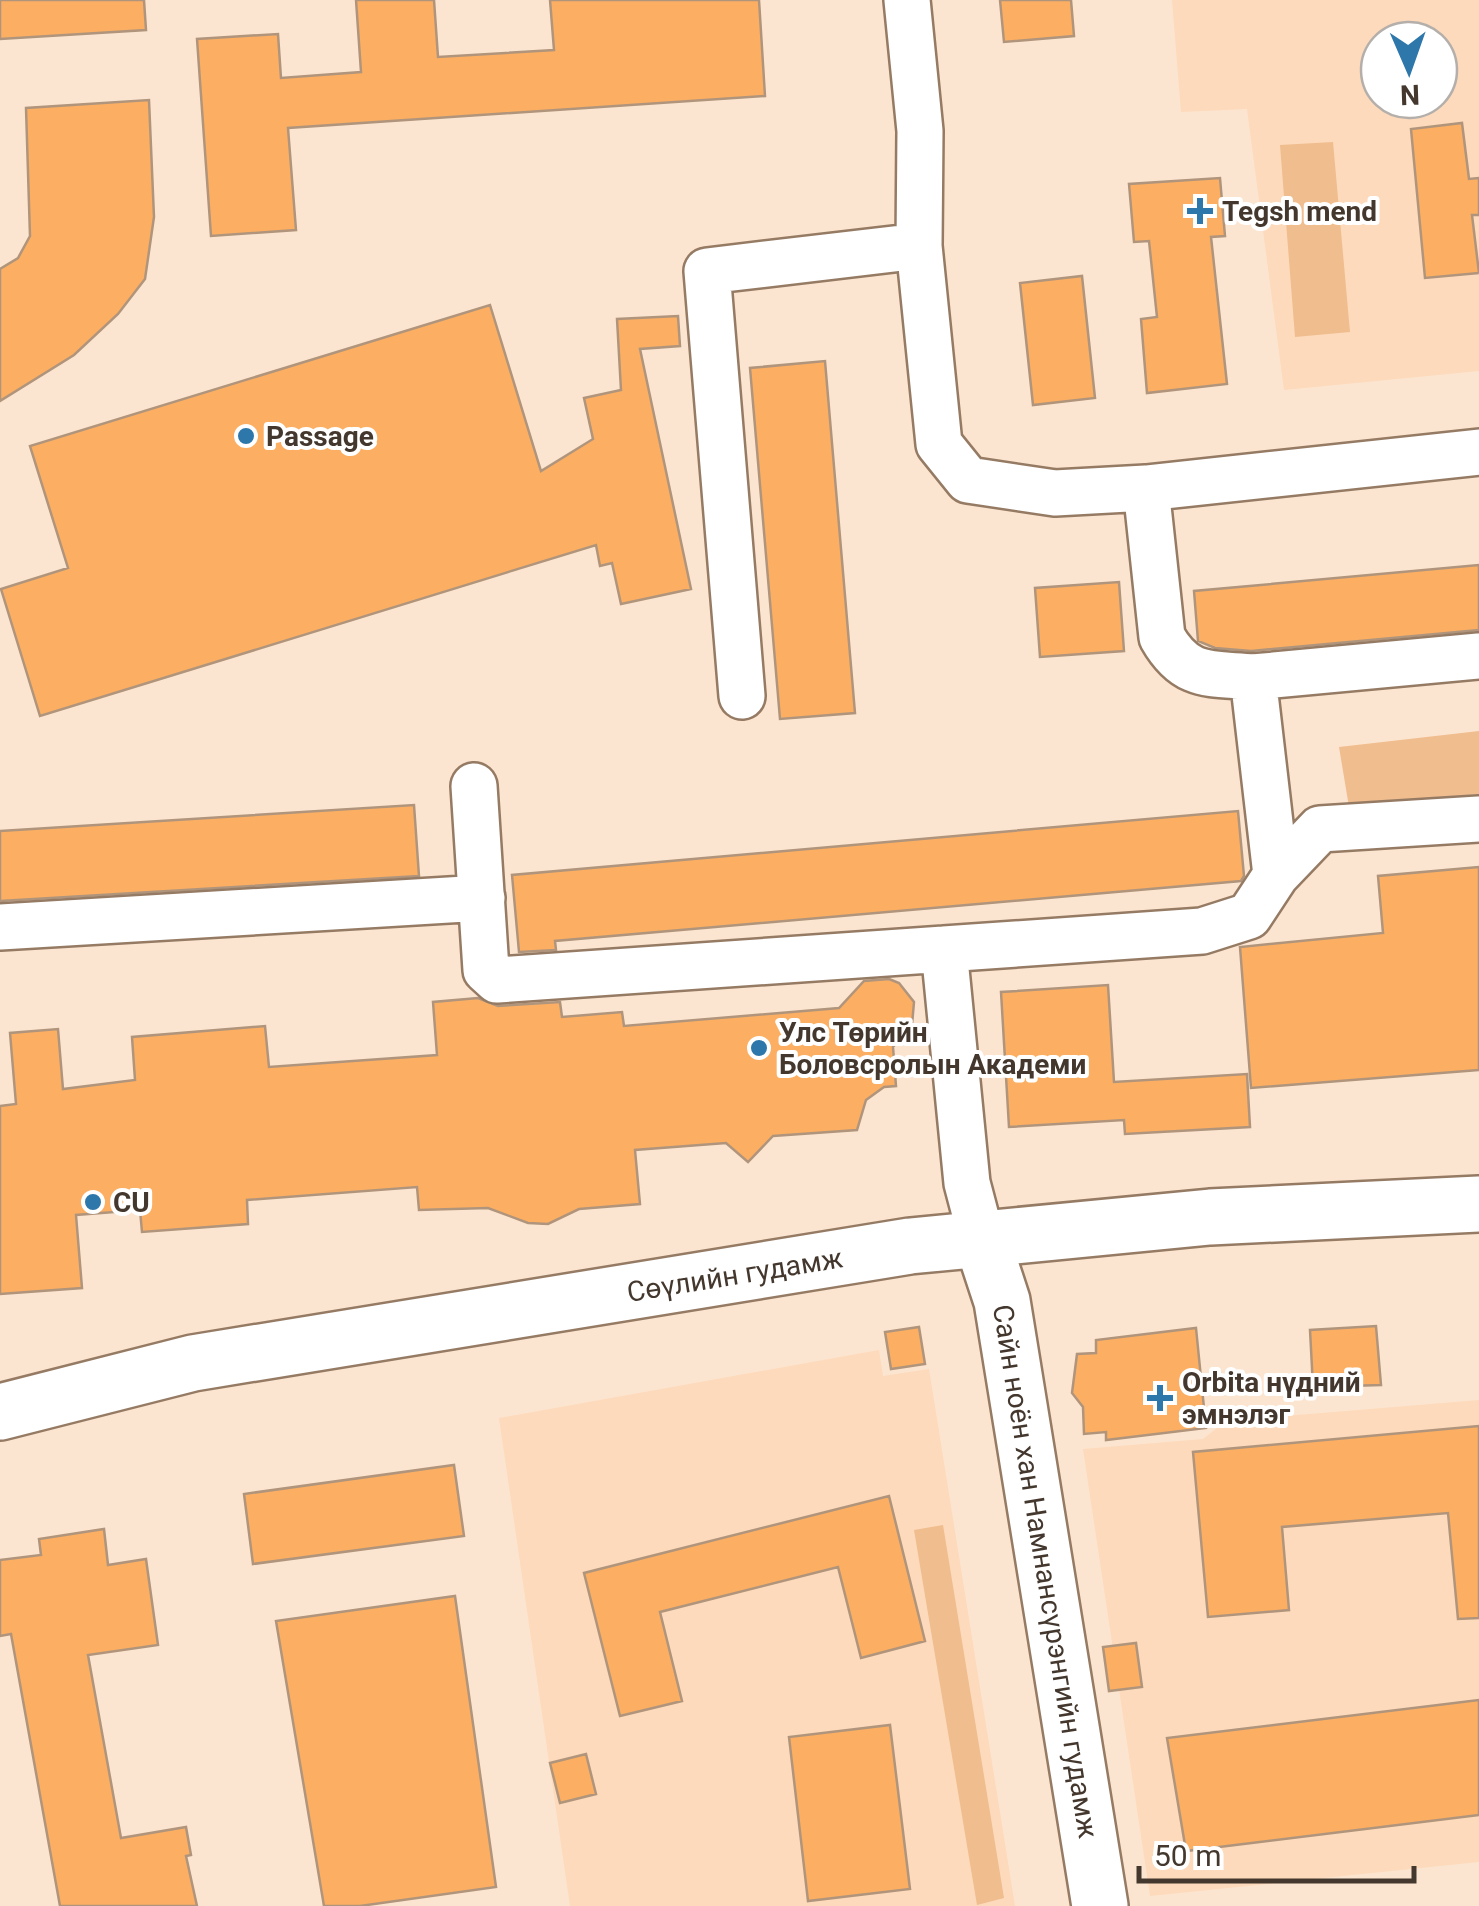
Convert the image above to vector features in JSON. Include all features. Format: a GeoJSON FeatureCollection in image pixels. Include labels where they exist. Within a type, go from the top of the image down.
{"type":"FeatureCollection","features":[{"type":"Feature","properties":{"kind":"main road","name":"Сөүлийн гудамж"},"geometry":{"type":"LineString","coordinates":[[0,1412],[193,1363],[910,1246],[1210,1217],[1479,1204]]}},
{"type":"Feature","properties":{"kind":"main road","name":"Сайн ноён хан Намнансүрэнгийн гудамж"},"geometry":{"type":"LineString","coordinates":[[982,1240],[1002,1301],[1100,1906]]}},
{"type":"Feature","properties":{"kind":"street"},"geometry":{"type":"LineString","coordinates":[[906,0],[920,131],[918,246],[939,444],[968,480],[1055,492],[1146,488],[1479,452]]}},
{"type":"Feature","properties":{"kind":"street"},"geometry":{"type":"LineString","coordinates":[[742,696],[707,271],[918,246]]}},
{"type":"Feature","properties":{"kind":"street"},"geometry":{"type":"LineString","coordinates":[[1146,488],[1162,637],[1174,658],[1194,672],[1254,676],[1479,656]]}},
{"type":"Feature","properties":{"kind":"street"},"geometry":{"type":"LineString","coordinates":[[1254,676],[1276,876]]}},
{"type":"Feature","properties":{"kind":"street"},"geometry":{"type":"LineString","coordinates":[[474,786],[486,970],[497,980],[1202,931],[1249,916],[1276,876],[1320,829],[1479,819]]}},
{"type":"Feature","properties":{"kind":"street"},"geometry":{"type":"LineString","coordinates":[[0,927],[482,898]]}},
{"type":"Feature","properties":{"kind":"street"},"geometry":{"type":"LineString","coordinates":[[944,949],[967,1182],[982,1240]]}},
{"type":"Feature","properties":{"kind":"shaded area"},"geometry":{"type":"Polygon","coordinates":[[[1172,0],[1479,0],[1479,371],[1284,390],[1247,109],[1181,112],[1172,0]]]}},
{"type":"Feature","properties":{"kind":"shaded area"},"geometry":{"type":"Polygon","coordinates":[[[1333,142],[1350,332],[1295,337],[1280,145],[1333,142]]]}},
{"type":"Feature","properties":{"kind":"shaded area"},"geometry":{"type":"Polygon","coordinates":[[[1479,731],[1479,794],[1349,807],[1339,747],[1479,731]]]}},
{"type":"Feature","properties":{"kind":"shaded area"},"geometry":{"type":"Polygon","coordinates":[[[879,1350],[883,1376],[929,1369],[1015,1906],[570,1906],[499,1418],[879,1350]]]}},
{"type":"Feature","properties":{"kind":"shaded area"},"geometry":{"type":"Polygon","coordinates":[[[1479,1400],[1479,1862],[1150,1896],[1083,1449],[1203,1439],[1226,1421],[1479,1400]]]}},
{"type":"Feature","properties":{"kind":"shaded area"},"geometry":{"type":"Polygon","coordinates":[[[943,1525],[1004,1898],[977,1905],[914,1530],[943,1525]]]}},
{"type":"Feature","properties":{"kind":"building"},"geometry":{"type":"Polygon","coordinates":[[[0,0],[144,0],[146,30],[0,39],[0,0]]]}},
{"type":"Feature","properties":{"kind":"building"},"geometry":{"type":"Polygon","coordinates":[[[356,0],[434,0],[438,57],[554,50],[550,0],[759,0],[765,96],[288,128],[296,230],[211,236],[197,39],[278,34],[281,78],[361,72],[356,0]]]}},
{"type":"Feature","properties":{"kind":"building"},"geometry":{"type":"Polygon","coordinates":[[[1000,0],[1071,0],[1074,36],[1004,42],[1000,0]]]}},
{"type":"Feature","properties":{"kind":"building"},"geometry":{"type":"Polygon","coordinates":[[[149,100],[154,217],[145,279],[118,314],[74,355],[0,401],[0,269],[18,258],[30,236],[26,108],[149,100]]]}},
{"type":"Feature","properties":{"kind":"building"},"geometry":{"type":"Polygon","coordinates":[[[1462,123],[1469,179],[1479,178],[1479,215],[1472,215],[1479,273],[1425,278],[1411,129],[1462,123]]]}},
{"type":"Feature","properties":{"kind":"building"},"geometry":{"type":"Polygon","coordinates":[[[1220,178],[1225,236],[1211,237],[1227,384],[1147,393],[1141,319],[1157,317],[1149,241],[1134,242],[1129,184],[1220,178]]]}},
{"type":"Feature","properties":{"kind":"building"},"geometry":{"type":"Polygon","coordinates":[[[1082,276],[1095,398],[1033,405],[1020,283],[1082,276]]]}},
{"type":"Feature","properties":{"kind":"building"},"geometry":{"type":"Polygon","coordinates":[[[490,305],[541,471],[593,439],[584,398],[621,390],[617,319],[678,316],[680,346],[640,349],[691,589],[621,604],[612,563],[600,566],[596,545],[40,716],[1,589],[68,568],[30,446],[490,305]]]}},
{"type":"Feature","properties":{"kind":"building"},"geometry":{"type":"Polygon","coordinates":[[[825,361],[855,713],[780,719],[750,368],[825,361]]]}},
{"type":"Feature","properties":{"kind":"building"},"geometry":{"type":"Polygon","coordinates":[[[1479,565],[1479,630],[1251,651],[1215,648],[1198,641],[1194,591],[1479,565]]]}},
{"type":"Feature","properties":{"kind":"building"},"geometry":{"type":"Polygon","coordinates":[[[1119,582],[1124,651],[1040,657],[1035,588],[1119,582]]]}},
{"type":"Feature","properties":{"kind":"building"},"geometry":{"type":"Polygon","coordinates":[[[414,805],[419,876],[0,901],[0,831],[414,805]]]}},
{"type":"Feature","properties":{"kind":"building"},"geometry":{"type":"Polygon","coordinates":[[[1238,811],[1244,876],[1241,881],[555,941],[556,950],[519,952],[512,875],[1238,811]]]}},
{"type":"Feature","properties":{"kind":"building"},"geometry":{"type":"Polygon","coordinates":[[[1479,867],[1479,1070],[1251,1088],[1240,947],[1383,933],[1378,876],[1479,867]]]}},
{"type":"Feature","properties":{"kind":"building"},"geometry":{"type":"Polygon","coordinates":[[[889,979],[899,983],[914,1002],[912,1025],[893,1047],[896,1086],[884,1087],[866,1100],[857,1130],[773,1136],[748,1162],[726,1143],[635,1150],[640,1204],[579,1209],[548,1224],[528,1223],[488,1208],[419,1210],[417,1187],[247,1200],[248,1224],[142,1232],[140,1210],[76,1215],[82,1288],[0,1294],[0,1106],[16,1104],[10,1033],[58,1029],[63,1089],[135,1080],[132,1037],[265,1026],[269,1067],[437,1055],[433,1002],[478,998],[498,1006],[560,1002],[562,1017],[622,1012],[624,1026],[839,1008],[864,981],[889,979]]]}},
{"type":"Feature","properties":{"kind":"building"},"geometry":{"type":"Polygon","coordinates":[[[1108,985],[1114,1082],[1247,1074],[1250,1127],[1125,1134],[1124,1120],[1009,1127],[1001,992],[1108,985]]]}},
{"type":"Feature","properties":{"kind":"building"},"geometry":{"type":"Polygon","coordinates":[[[1376,1326],[1381,1385],[1313,1387],[1310,1330],[1376,1326]]]}},
{"type":"Feature","properties":{"kind":"building"},"geometry":{"type":"Polygon","coordinates":[[[919,1327],[925,1364],[891,1369],[885,1332],[919,1327]]]}},
{"type":"Feature","properties":{"kind":"building"},"geometry":{"type":"Polygon","coordinates":[[[1196,1328],[1206,1428],[1106,1440],[1106,1432],[1084,1434],[1083,1407],[1072,1393],[1077,1354],[1096,1353],[1096,1340],[1196,1328]]]}},
{"type":"Feature","properties":{"kind":"building"},"geometry":{"type":"Polygon","coordinates":[[[1479,1426],[1479,1618],[1458,1619],[1448,1513],[1282,1527],[1289,1610],[1208,1617],[1193,1452],[1479,1426]]]}},
{"type":"Feature","properties":{"kind":"building"},"geometry":{"type":"Polygon","coordinates":[[[454,1465],[464,1536],[253,1564],[244,1494],[454,1465]]]}},
{"type":"Feature","properties":{"kind":"building"},"geometry":{"type":"Polygon","coordinates":[[[889,1496],[925,1641],[861,1658],[838,1567],[660,1612],[682,1701],[620,1716],[584,1573],[889,1496]]]}},
{"type":"Feature","properties":{"kind":"building"},"geometry":{"type":"Polygon","coordinates":[[[104,1529],[108,1565],[146,1559],[158,1645],[88,1655],[121,1838],[186,1827],[191,1855],[186,1856],[197,1906],[60,1906],[11,1634],[0,1636],[0,1560],[41,1555],[39,1539],[104,1529]]]}},
{"type":"Feature","properties":{"kind":"building"},"geometry":{"type":"Polygon","coordinates":[[[455,1596],[496,1887],[360,1906],[324,1906],[276,1621],[455,1596]]]}},
{"type":"Feature","properties":{"kind":"building"},"geometry":{"type":"Polygon","coordinates":[[[1136,1643],[1142,1687],[1109,1691],[1103,1647],[1136,1643]]]}},
{"type":"Feature","properties":{"kind":"building"},"geometry":{"type":"Polygon","coordinates":[[[1479,1700],[1479,1815],[1186,1851],[1167,1738],[1479,1700]]]}},
{"type":"Feature","properties":{"kind":"building"},"geometry":{"type":"Polygon","coordinates":[[[890,1725],[910,1889],[808,1901],[789,1737],[890,1725]]]}},
{"type":"Feature","properties":{"kind":"building"},"geometry":{"type":"Polygon","coordinates":[[[586,1754],[596,1794],[560,1803],[550,1763],[586,1754]]]}},
{"type":"Feature","properties":{"kind":"place","name":"Tegsh mend"},"geometry":{"type":"Point","coordinates":[1200,211]}},
{"type":"Feature","properties":{"kind":"place","name":"Passage"},"geometry":{"type":"Point","coordinates":[246,436]}},
{"type":"Feature","properties":{"kind":"place","name":"Улс Төрийн Боловсролын Академи"},"geometry":{"type":"Point","coordinates":[759,1048]}},
{"type":"Feature","properties":{"kind":"place","name":"CU"},"geometry":{"type":"Point","coordinates":[93,1202]}},
{"type":"Feature","properties":{"kind":"place","name":"Orbita нүдний эмнэлэг"},"geometry":{"type":"Point","coordinates":[1160,1398]}}]}
